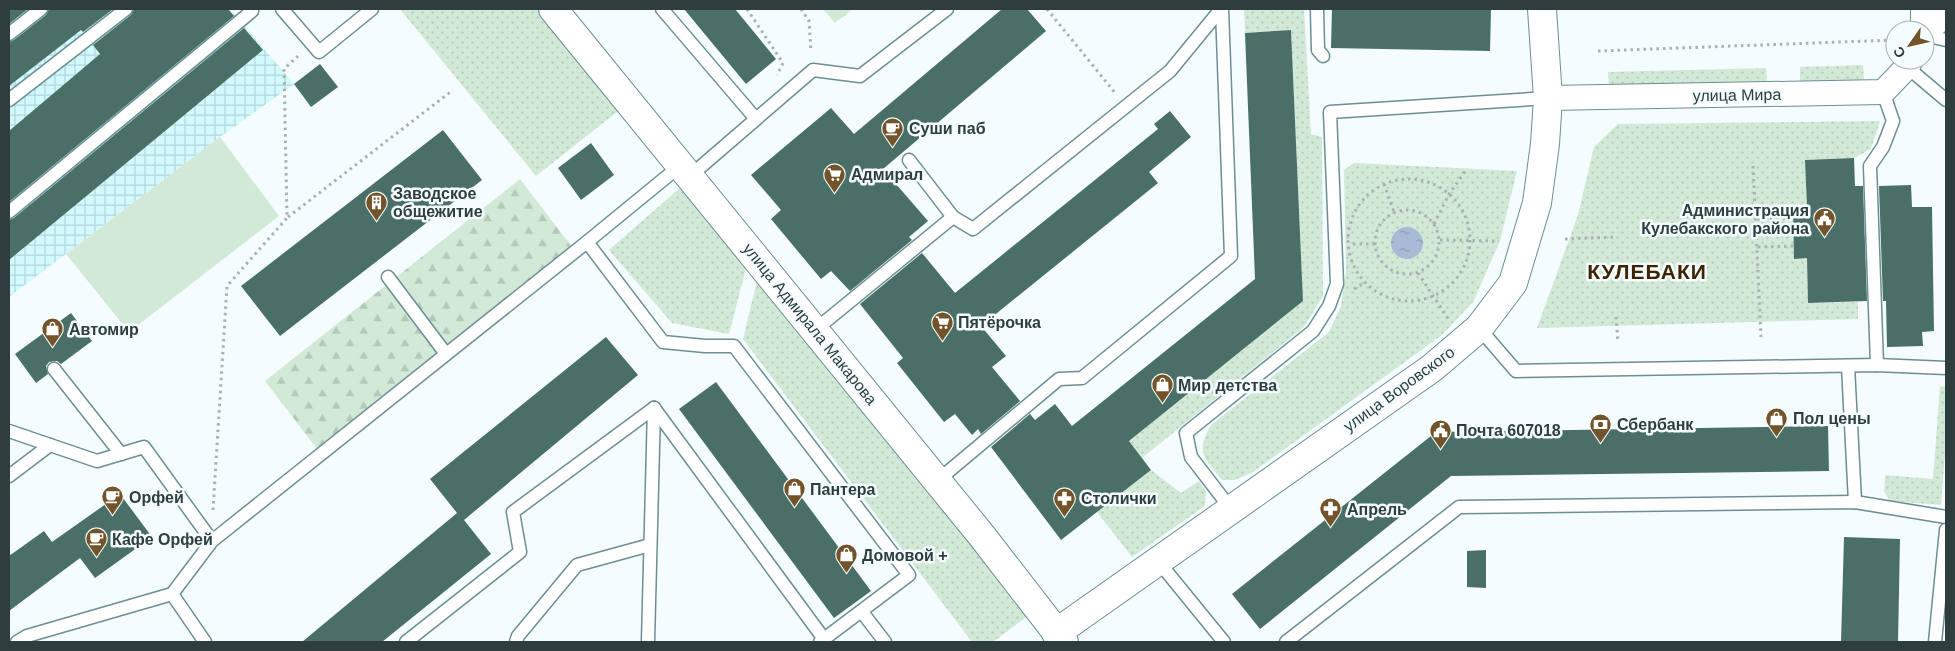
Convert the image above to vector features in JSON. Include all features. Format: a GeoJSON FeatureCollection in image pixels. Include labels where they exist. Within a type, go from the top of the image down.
{"type":"FeatureCollection","features":[{"type":"Feature","properties":{"kind":"street","name":"улица Адмирала Макарова"},"geometry":{"type":"LineString","coordinates":[[553,9],[982,536],[1055,639]]}},
{"type":"Feature","properties":{"kind":"street","name":"улица Воровского"},"geometry":{"type":"LineString","coordinates":[[1055,639],[1158,561],[1432,368],[1479,328],[1513,283],[1537,202],[1545,144],[1548,98],[1542,9]]}},
{"type":"Feature","properties":{"kind":"street"},"geometry":{"type":"LineString","coordinates":[[1935,24],[1946,15]]}},
{"type":"Feature","properties":{"kind":"street"},"geometry":{"type":"LineString","coordinates":[[1883,92],[1903,70]]}},
{"type":"Feature","properties":{"kind":"street","name":"улица Мира"},"geometry":{"type":"LineString","coordinates":[[1548,98],[1883,92]]}},
{"type":"Feature","properties":{"kind":"lane"},"geometry":{"type":"LineString","coordinates":[[9,34],[41,9]]}},
{"type":"Feature","properties":{"kind":"lane"},"geometry":{"type":"LineString","coordinates":[[9,100],[126,9]]}},
{"type":"Feature","properties":{"kind":"lane"},"geometry":{"type":"LineString","coordinates":[[282,9],[319,52],[372,9]]}},
{"type":"Feature","properties":{"kind":"lane"},"geometry":{"type":"LineString","coordinates":[[662,9],[756,119]]}},
{"type":"Feature","properties":{"kind":"lane"},"geometry":{"type":"LineString","coordinates":[[25,640],[172,594],[212,541],[587,242],[756,119],[813,70],[860,76],[947,9]]}},
{"type":"Feature","properties":{"kind":"lane"},"geometry":{"type":"LineString","coordinates":[[909,160],[953,217],[974,229],[1170,71],[1222,9]]}},
{"type":"Feature","properties":{"kind":"lane"},"geometry":{"type":"LineString","coordinates":[[937,481],[1059,379],[1082,378],[1231,256],[1222,9]]}},
{"type":"Feature","properties":{"kind":"lane"},"geometry":{"type":"LineString","coordinates":[[1317,9],[1318,50],[1322,56]]}},
{"type":"Feature","properties":{"kind":"lane"},"geometry":{"type":"LineString","coordinates":[[9,212],[252,11]]}},
{"type":"Feature","properties":{"kind":"lane"},"geometry":{"type":"LineString","coordinates":[[1915,70],[1946,100]]}},
{"type":"Feature","properties":{"kind":"lane"},"geometry":{"type":"LineString","coordinates":[[1877,364],[1870,166],[1883,147],[1893,121],[1883,92]]}},
{"type":"Feature","properties":{"kind":"lane"},"geometry":{"type":"LineString","coordinates":[[1231,509],[1191,457],[1186,433],[1313,331],[1328,306],[1337,284],[1330,112],[1548,98]]}},
{"type":"Feature","properties":{"kind":"lane"},"geometry":{"type":"LineString","coordinates":[[815,330],[953,217]]}},
{"type":"Feature","properties":{"kind":"lane"},"geometry":{"type":"LineString","coordinates":[[587,242],[663,342],[705,346],[734,346],[909,575],[862,612],[822,640],[654,408]]}},
{"type":"Feature","properties":{"kind":"lane"},"geometry":{"type":"LineString","coordinates":[[388,276],[446,354]]}},
{"type":"Feature","properties":{"kind":"lane"},"geometry":{"type":"LineString","coordinates":[[1479,328],[1516,370],[1848,366],[1877,364],[1946,368]]}},
{"type":"Feature","properties":{"kind":"lane"},"geometry":{"type":"LineString","coordinates":[[1848,366],[1855,502]]}},
{"type":"Feature","properties":{"kind":"lane"},"geometry":{"type":"LineString","coordinates":[[54,369],[121,454]]}},
{"type":"Feature","properties":{"kind":"lane"},"geometry":{"type":"LineString","coordinates":[[648,642],[654,408]]}},
{"type":"Feature","properties":{"kind":"lane"},"geometry":{"type":"LineString","coordinates":[[406,642],[520,552],[513,512],[654,408]]}},
{"type":"Feature","properties":{"kind":"lane"},"geometry":{"type":"LineString","coordinates":[[9,431],[97,461],[144,447],[212,541]]}},
{"type":"Feature","properties":{"kind":"lane"},"geometry":{"type":"LineString","coordinates":[[9,476],[50,445]]}},
{"type":"Feature","properties":{"kind":"lane"},"geometry":{"type":"LineString","coordinates":[[1286,642],[1460,507],[1855,502],[1946,517]]}},
{"type":"Feature","properties":{"kind":"lane"},"geometry":{"type":"LineString","coordinates":[[1939,638],[1946,530]]}},
{"type":"Feature","properties":{"kind":"lane"},"geometry":{"type":"LineString","coordinates":[[516,642],[518,636],[577,565],[650,545]]}},
{"type":"Feature","properties":{"kind":"lane"},"geometry":{"type":"LineString","coordinates":[[1158,561],[1224,642]]}},
{"type":"Feature","properties":{"kind":"lane"},"geometry":{"type":"LineString","coordinates":[[172,594],[204,642]]}},
{"type":"Feature","properties":{"kind":"lane"},"geometry":{"type":"LineString","coordinates":[[862,612],[885,642]]}},
{"type":"Feature","properties":{"kind":"path"},"geometry":{"type":"LineString","coordinates":[[747,9],[783,63],[775,79]]}},
{"type":"Feature","properties":{"kind":"path"},"geometry":{"type":"LineString","coordinates":[[801,9],[810,21],[813,70]]}},
{"type":"Feature","properties":{"kind":"path"},"geometry":{"type":"LineString","coordinates":[[1047,9],[1126,106]]}},
{"type":"Feature","properties":{"kind":"path"},"geometry":{"type":"LineString","coordinates":[[1598,51],[1885,40]]}},
{"type":"Feature","properties":{"kind":"path"},"geometry":{"type":"LineString","coordinates":[[287,218],[284,69],[312,44]]}},
{"type":"Feature","properties":{"kind":"path"},"geometry":{"type":"LineString","coordinates":[[212,541],[227,286],[287,218],[453,90]]}},
{"type":"Feature","properties":{"kind":"path"},"geometry":{"type":"LineString","coordinates":[[1753,166],[1762,337]]}},
{"type":"Feature","properties":{"kind":"path"},"geometry":{"type":"LineString","coordinates":[[1434,224],[1449,194],[1467,169]]}},
{"type":"Feature","properties":{"kind":"path"},"geometry":{"type":"LineString","coordinates":[[1401,179],[1418,179],[1434,184],[1449,194],[1460,207],[1468,222],[1470,240],[1468,258],[1460,274],[1448,288],[1432,297],[1412,302],[1391,299],[1372,290],[1364,283],[1352,265],[1347,244],[1349,226],[1356,208],[1368,194],[1384,184],[1401,179]]}},
{"type":"Feature","properties":{"kind":"path"},"geometry":{"type":"LineString","coordinates":[[1384,184],[1394,212]]}},
{"type":"Feature","properties":{"kind":"path"},"geometry":{"type":"LineString","coordinates":[[1412,210],[1421,212],[1434,224],[1440,240],[1439,250],[1427,268],[1418,273],[1407,274],[1396,272],[1386,266],[1377,252],[1375,244],[1379,225],[1386,218],[1394,212],[1412,210]]}},
{"type":"Feature","properties":{"kind":"path"},"geometry":{"type":"LineString","coordinates":[[1757,219],[1793,218]]}},
{"type":"Feature","properties":{"kind":"path"},"geometry":{"type":"LineString","coordinates":[[1757,232],[1794,231]]}},
{"type":"Feature","properties":{"kind":"path"},"geometry":{"type":"LineString","coordinates":[[1565,239],[1614,237]]}},
{"type":"Feature","properties":{"kind":"path"},"geometry":{"type":"LineString","coordinates":[[1440,240],[1500,241]]}},
{"type":"Feature","properties":{"kind":"path"},"geometry":{"type":"LineString","coordinates":[[1347,244],[1375,244]]}},
{"type":"Feature","properties":{"kind":"path"},"geometry":{"type":"LineString","coordinates":[[1758,247],[1794,246]]}},
{"type":"Feature","properties":{"kind":"path"},"geometry":{"type":"LineString","coordinates":[[1418,273],[1432,297],[1452,324]]}},
{"type":"Feature","properties":{"kind":"path"},"geometry":{"type":"LineString","coordinates":[[1616,317],[1618,342]]}},
{"type":"Feature","properties":{"kind":"shaded area"},"geometry":{"type":"Polygon","coordinates":[[[9,9],[230,9],[294,84],[220,137],[9,297],[9,9]]]}},
{"type":"Feature","properties":{"kind":"green space"},"geometry":{"type":"Polygon","coordinates":[[[400,9],[542,9],[622,108],[536,176],[400,9]]]}},
{"type":"Feature","properties":{"kind":"green space"},"geometry":{"type":"Polygon","coordinates":[[[823,9],[853,9],[835,23],[823,9]]]}},
{"type":"Feature","properties":{"kind":"green space"},"geometry":{"type":"Polygon","coordinates":[[[1244,9],[1304,9],[1311,134],[1322,137],[1323,296],[1304,327],[1142,458],[1129,441],[1303,301],[1291,30],[1245,33],[1244,9]]]}},
{"type":"Feature","properties":{"kind":"green space"},"geometry":{"type":"Polygon","coordinates":[[[1863,65],[1864,81],[1800,84],[1800,67],[1863,65]]]}},
{"type":"Feature","properties":{"kind":"green space"},"geometry":{"type":"Polygon","coordinates":[[[1766,68],[1767,81],[1609,85],[1608,72],[1766,68]]]}},
{"type":"Feature","properties":{"kind":"green space"},"geometry":{"type":"Polygon","coordinates":[[[1880,121],[1871,149],[1854,158],[1806,160],[1807,207],[1793,208],[1794,258],[1807,258],[1808,303],[1858,302],[1858,319],[1537,328],[1578,215],[1594,147],[1618,124],[1880,121]]]}},
{"type":"Feature","properties":{"kind":"green space"},"geometry":{"type":"Polygon","coordinates":[[[220,137],[279,216],[129,332],[66,254],[220,137]]]}},
{"type":"Feature","properties":{"kind":"green space"},"geometry":{"type":"Polygon","coordinates":[[[1354,163],[1517,171],[1500,241],[1473,302],[1442,335],[1253,472],[1235,480],[1222,480],[1210,466],[1204,455],[1203,442],[1211,425],[1329,332],[1341,306],[1346,271],[1344,170],[1354,163]]]}},
{"type":"Feature","properties":{"kind":"green space"},"geometry":{"type":"Polygon","coordinates":[[[520,179],[575,251],[321,454],[265,381],[520,179]]]}},
{"type":"Feature","properties":{"kind":"green space"},"geometry":{"type":"Polygon","coordinates":[[[681,187],[746,268],[729,334],[672,323],[609,250],[681,187]]]}},
{"type":"Feature","properties":{"kind":"green space"},"geometry":{"type":"Polygon","coordinates":[[[757,281],[1029,615],[993,642],[972,642],[743,339],[757,281]]]}},
{"type":"Feature","properties":{"kind":"green space"},"geometry":{"type":"Polygon","coordinates":[[[1940,386],[1946,387],[1946,441],[1941,505],[1890,501],[1884,491],[1885,475],[1933,479],[1940,386]]]}},
{"type":"Feature","properties":{"kind":"green space"},"geometry":{"type":"Polygon","coordinates":[[[1151,470],[1181,493],[1199,481],[1206,491],[1205,506],[1132,557],[1097,512],[1151,470]]]}},
{"type":"Feature","properties":{"kind":"water"},"geometry":{"type":"Polygon","coordinates":[[[1407,227],[1413,228],[1418,232],[1422,237],[1422,249],[1418,254],[1413,258],[1407,259],[1401,258],[1396,254],[1392,249],[1391,243],[1392,237],[1396,232],[1401,228],[1407,227]]]}},
{"type":"Feature","properties":{"kind":"building"},"geometry":{"type":"Polygon","coordinates":[[[9,9],[28,9],[9,24],[9,9]]]}},
{"type":"Feature","properties":{"kind":"building"},"geometry":{"type":"Polygon","coordinates":[[[49,9],[113,9],[83,32],[81,30],[9,86],[9,42],[46,15],[49,9]]]}},
{"type":"Feature","properties":{"kind":"building"},"geometry":{"type":"Polygon","coordinates":[[[134,9],[228,9],[234,16],[9,202],[9,131],[100,54],[93,45],[131,15],[134,9]]]}},
{"type":"Feature","properties":{"kind":"building"},"geometry":{"type":"Polygon","coordinates":[[[684,9],[735,9],[776,59],[746,84],[684,9]]]}},
{"type":"Feature","properties":{"kind":"building","name":"Адмирал"},"geometry":{"type":"Polygon","coordinates":[[[1002,9],[1027,9],[1046,31],[883,169],[928,221],[909,237],[912,240],[850,291],[831,271],[821,279],[771,219],[781,210],[751,175],[831,108],[854,134],[1002,9]]]}},
{"type":"Feature","properties":{"kind":"building"},"geometry":{"type":"Polygon","coordinates":[[[1332,9],[1491,9],[1490,51],[1331,48],[1332,9]]]}},
{"type":"Feature","properties":{"kind":"building"},"geometry":{"type":"Polygon","coordinates":[[[244,28],[263,50],[9,260],[9,220],[14,218],[244,28]]]}},
{"type":"Feature","properties":{"kind":"building"},"geometry":{"type":"Polygon","coordinates":[[[1291,30],[1303,301],[1129,441],[1151,470],[1061,540],[991,447],[1030,414],[1035,420],[1055,404],[1072,426],[1255,279],[1245,33],[1291,30]]]}},
{"type":"Feature","properties":{"kind":"building"},"geometry":{"type":"Polygon","coordinates":[[[320,64],[338,87],[311,107],[294,84],[320,64]]]}},
{"type":"Feature","properties":{"kind":"building"},"geometry":{"type":"Polygon","coordinates":[[[1170,111],[1191,137],[1149,172],[1158,183],[981,326],[1006,356],[992,367],[1020,401],[981,434],[978,429],[972,435],[955,414],[944,422],[897,363],[903,358],[860,304],[922,253],[955,293],[1158,129],[1154,124],[1170,111]]]}},
{"type":"Feature","properties":{"kind":"building","name":"Заводское общежитие"},"geometry":{"type":"Polygon","coordinates":[[[443,130],[482,180],[280,336],[241,286],[443,130]]]}},
{"type":"Feature","properties":{"kind":"building"},"geometry":{"type":"Polygon","coordinates":[[[591,143],[614,175],[581,200],[558,168],[591,143]]]}},
{"type":"Feature","properties":{"kind":"building","name":"Администрация Кулебакского района"},"geometry":{"type":"Polygon","coordinates":[[[1854,158],[1855,186],[1863,186],[1867,301],[1808,303],[1807,258],[1794,259],[1793,208],[1807,207],[1805,160],[1854,158]]]}},
{"type":"Feature","properties":{"kind":"building"},"geometry":{"type":"Polygon","coordinates":[[[1911,185],[1912,207],[1932,207],[1934,331],[1922,332],[1923,346],[1887,347],[1886,301],[1883,301],[1879,186],[1911,185]]]}},
{"type":"Feature","properties":{"kind":"building","name":"Автомир"},"geometry":{"type":"Polygon","coordinates":[[[71,313],[92,341],[61,364],[57,361],[49,362],[46,366],[48,374],[36,383],[15,354],[71,313]]]}},
{"type":"Feature","properties":{"kind":"building"},"geometry":{"type":"Polygon","coordinates":[[[606,337],[638,375],[464,520],[491,554],[382,642],[302,642],[457,513],[430,479],[606,337]]]}},
{"type":"Feature","properties":{"kind":"building"},"geometry":{"type":"Polygon","coordinates":[[[716,382],[871,591],[834,618],[679,409],[716,382]]]}},
{"type":"Feature","properties":{"kind":"building"},"geometry":{"type":"Polygon","coordinates":[[[1828,426],[1829,471],[1451,476],[1260,629],[1232,594],[1436,432],[1828,426]]]}},
{"type":"Feature","properties":{"kind":"building","name":"Орфей"},"geometry":{"type":"Polygon","coordinates":[[[120,494],[152,537],[95,578],[80,558],[9,611],[9,556],[44,531],[52,542],[120,494]]]}},
{"type":"Feature","properties":{"kind":"building"},"geometry":{"type":"Polygon","coordinates":[[[1844,537],[1900,539],[1898,642],[1841,642],[1844,537]]]}},
{"type":"Feature","properties":{"kind":"building"},"geometry":{"type":"Polygon","coordinates":[[[1486,550],[1486,588],[1467,587],[1467,551],[1486,550]]]}},
{"type":"Feature","properties":{"kind":"place","name":"Суши паб"},"geometry":{"type":"Point","coordinates":[893,147]}},
{"type":"Feature","properties":{"kind":"place","name":"Адмирал"},"geometry":{"type":"Point","coordinates":[835,193]}},
{"type":"Feature","properties":{"kind":"place","name":"Заводское общежитие"},"geometry":{"type":"Point","coordinates":[377,221]}},
{"type":"Feature","properties":{"kind":"place","name":"Администрация Кулебакского района"},"geometry":{"type":"Point","coordinates":[1825,238]}},
{"type":"Feature","properties":{"kind":"place","name":"Пятёрочка"},"geometry":{"type":"Point","coordinates":[942,341]}},
{"type":"Feature","properties":{"kind":"place","name":"Автомир"},"geometry":{"type":"Point","coordinates":[53,348]}},
{"type":"Feature","properties":{"kind":"place","name":"Мир детства"},"geometry":{"type":"Point","coordinates":[1162,404]}},
{"type":"Feature","properties":{"kind":"place","name":"Пол цены"},"geometry":{"type":"Point","coordinates":[1777,437]}},
{"type":"Feature","properties":{"kind":"place","name":"Сбербанк"},"geometry":{"type":"Point","coordinates":[1601,443]}},
{"type":"Feature","properties":{"kind":"place","name":"Почта 607018"},"geometry":{"type":"Point","coordinates":[1440,449]}},
{"type":"Feature","properties":{"kind":"place","name":"Пантера"},"geometry":{"type":"Point","coordinates":[794,508]}},
{"type":"Feature","properties":{"kind":"place","name":"Орфей"},"geometry":{"type":"Point","coordinates":[113,516]}},
{"type":"Feature","properties":{"kind":"place","name":"Столички"},"geometry":{"type":"Point","coordinates":[1065,517]}},
{"type":"Feature","properties":{"kind":"place","name":"Апрель"},"geometry":{"type":"Point","coordinates":[1331,528]}},
{"type":"Feature","properties":{"kind":"place","name":"Кафе Орфей"},"geometry":{"type":"Point","coordinates":[96,558]}},
{"type":"Feature","properties":{"kind":"place","name":"Домовой +"},"geometry":{"type":"Point","coordinates":[846,574]}},
{"type":"Feature","properties":{"kind":"district","name":"КУЛЕБАКИ"},"geometry":{"type":"Point","coordinates":[1647,271]}}]}
